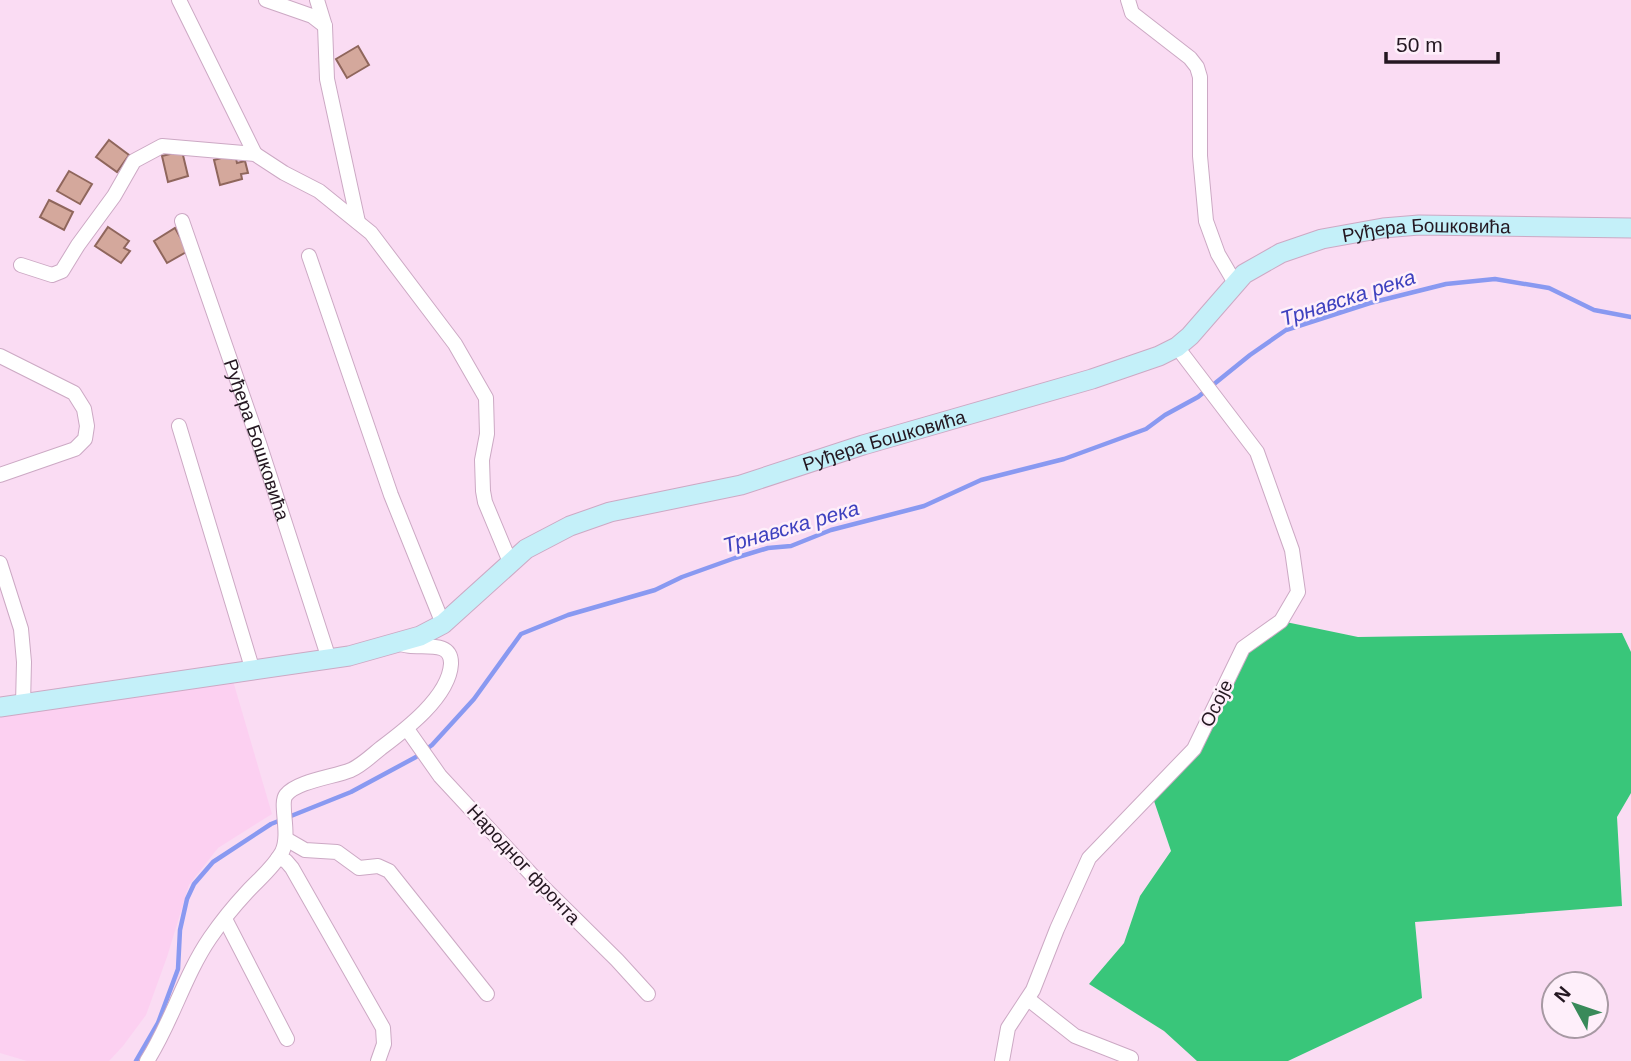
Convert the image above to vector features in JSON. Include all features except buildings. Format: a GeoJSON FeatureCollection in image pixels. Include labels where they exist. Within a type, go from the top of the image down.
{"type":"FeatureCollection","features":[{"type":"Feature","properties":{"kind":"main road","name":"Руђера Бошковића"},"geometry":{"type":"LineString","coordinates":[[0,707],[329,659],[374,650],[420,636],[443,624],[510,562],[537,542],[596,516],[741,485],[909,431],[1129,368],[1177,347],[1190,336],[1235,283],[1258,264],[1321,239],[1383,228],[1419,225],[1631,228]]}},
{"type":"Feature","properties":{"kind":"street"},"geometry":{"type":"LineString","coordinates":[[179,0],[255,154]]}},
{"type":"Feature","properties":{"kind":"street"},"geometry":{"type":"LineString","coordinates":[[266,0],[312,16],[325,26]]}},
{"type":"Feature","properties":{"kind":"street"},"geometry":{"type":"LineString","coordinates":[[317,0],[325,26],[327,79],[358,222]]}},
{"type":"Feature","properties":{"kind":"street"},"geometry":{"type":"LineString","coordinates":[[1128,0],[1132,13],[1190,58],[1197,67],[1200,77],[1200,156],[1206,220],[1218,254],[1235,283]]}},
{"type":"Feature","properties":{"kind":"street"},"geometry":{"type":"LineString","coordinates":[[21,265],[52,275],[62,271],[78,244],[114,196],[134,161],[162,146],[255,154],[319,191],[371,233],[455,344],[486,398],[487,434],[482,460],[485,502],[510,562]]}},
{"type":"Feature","properties":{"kind":"street","name":"Руђера Бошковића"},"geometry":{"type":"LineString","coordinates":[[183,221],[329,659]]}},
{"type":"Feature","properties":{"kind":"street"},"geometry":{"type":"LineString","coordinates":[[309,256],[391,495],[443,624]]}},
{"type":"Feature","properties":{"kind":"street","name":"Осоје"},"geometry":{"type":"LineString","coordinates":[[1002,1061],[1008,1028],[1028,999],[1089,858],[1194,750],[1243,648],[1281,621],[1298,592],[1292,550],[1257,452],[1177,347]]}},
{"type":"Feature","properties":{"kind":"street"},"geometry":{"type":"LineString","coordinates":[[0,356],[74,393],[84,409],[87,426],[85,439],[75,449],[0,475]]}},
{"type":"Feature","properties":{"kind":"street"},"geometry":{"type":"LineString","coordinates":[[179,426],[253,671]]}},
{"type":"Feature","properties":{"kind":"street"},"geometry":{"type":"LineString","coordinates":[[0,563],[21,629],[24,662],[23,704]]}},
{"type":"Feature","properties":{"kind":"street","name":"Руђера Бошковића"},"geometry":{"type":"LineString","coordinates":[[399,643],[413,648],[432,646],[443,649],[451,659],[445,684],[407,729]]}},
{"type":"Feature","properties":{"kind":"street"},"geometry":{"type":"LineString","coordinates":[[147,1061],[194,964],[225,919],[278,858],[287,835],[283,801],[286,794],[351,770],[407,729]]}},
{"type":"Feature","properties":{"kind":"street","name":"Народног фронта"},"geometry":{"type":"LineString","coordinates":[[407,729],[428,761],[544,888],[617,960],[648,995]]}},
{"type":"Feature","properties":{"kind":"street"},"geometry":{"type":"LineString","coordinates":[[287,835],[304,850],[337,852],[359,868],[378,866],[389,871],[487,994]]}},
{"type":"Feature","properties":{"kind":"street"},"geometry":{"type":"LineString","coordinates":[[278,858],[286,861],[292,868],[383,1028],[384,1044],[378,1061]]}},
{"type":"Feature","properties":{"kind":"street"},"geometry":{"type":"LineString","coordinates":[[225,919],[287,1039]]}},
{"type":"Feature","properties":{"kind":"street"},"geometry":{"type":"LineString","coordinates":[[1028,999],[1075,1035],[1131,1058]]}},
{"type":"Feature","properties":{"kind":"shaded area"},"geometry":{"type":"Polygon","coordinates":[[[231,674],[272,814],[218,848],[189,885],[146,1015],[109,1061],[27,1061],[0,1053],[0,707],[231,674]]]}},
{"type":"Feature","properties":{"kind":"green space"},"geometry":{"type":"Polygon","coordinates":[[[1281,621],[1358,637],[1622,633],[1631,652],[1631,793],[1617,817],[1622,906],[1415,922],[1422,998],[1288,1061],[1197,1061],[1164,1031],[1089,984],[1124,943],[1140,896],[1171,851],[1152,795],[1194,749],[1243,648],[1281,621]]]}},
{"type":"Feature","properties":{"kind":"waterway","name":"Трнавска река"},"geometry":{"type":"LineString","coordinates":[[136,1061],[158,1023],[178,969],[180,930],[187,899],[194,884],[213,862],[271,824],[351,792],[416,757],[432,745],[474,699],[521,634],[568,615],[655,590],[735,558],[768,548],[791,546],[831,530],[924,506],[981,480],[1064,459],[1146,429],[1198,397],[1286,330],[1370,303],[1446,284],[1495,279],[1549,288],[1594,310],[1631,317]]}}]}
